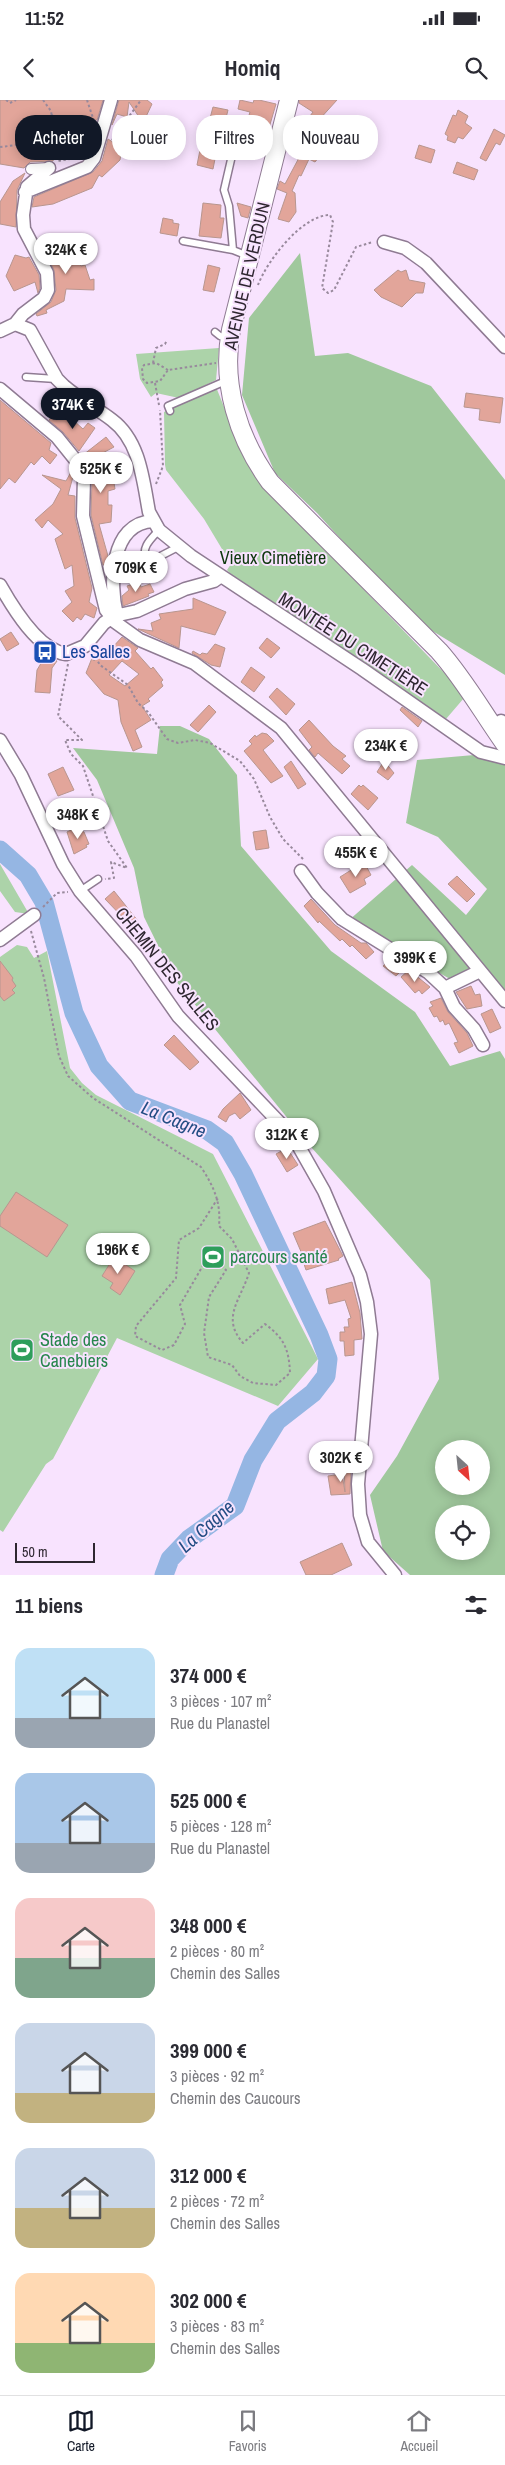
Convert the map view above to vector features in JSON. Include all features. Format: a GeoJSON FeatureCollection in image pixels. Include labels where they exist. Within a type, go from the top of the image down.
{"type":"FeatureCollection","features":[{"type":"Feature","properties":{"kind":"main road","name":"AVENUE DE VERDUN"},"geometry":{"type":"LineString","coordinates":[[290,100],[241,253],[222,335],[233,403],[242,431],[258,464],[270,482],[439,651],[459,674],[505,744]]}},
{"type":"Feature","properties":{"kind":"main road"},"geometry":{"type":"LineString","coordinates":[[459,674],[477,692],[504,726]]}},
{"type":"Feature","properties":{"kind":"street"},"geometry":{"type":"LineString","coordinates":[[25,192],[87,166],[94,158],[111,100]]}},
{"type":"Feature","properties":{"kind":"street"},"geometry":{"type":"LineString","coordinates":[[31,169],[52,165]]}},
{"type":"Feature","properties":{"kind":"street"},"geometry":{"type":"LineString","coordinates":[[0,331],[15,324],[23,314],[44,298],[48,290],[47,273],[24,230],[25,192],[30,183],[52,165]]}},
{"type":"Feature","properties":{"kind":"street"},"geometry":{"type":"LineString","coordinates":[[384,242],[405,248],[426,263],[505,348]]}},
{"type":"Feature","properties":{"kind":"street"},"geometry":{"type":"LineString","coordinates":[[15,324],[30,330],[57,379],[71,392],[112,421],[128,437],[134,447],[156,525],[135,524],[128,531],[119,548],[112,585],[114,617]]}},
{"type":"Feature","properties":{"kind":"street"},"geometry":{"type":"LineString","coordinates":[[0,389],[57,437],[82,468],[84,478],[83,516],[106,610],[140,640],[194,663],[281,728],[505,1001]]}},
{"type":"Feature","properties":{"kind":"street","name":"MONTÉE DU CIMETIÈRE"},"geometry":{"type":"LineString","coordinates":[[156,525],[178,547],[481,752],[505,758]]}},
{"type":"Feature","properties":{"kind":"street"},"geometry":{"type":"LineString","coordinates":[[0,586],[16,613],[44,643],[56,652],[70,654],[85,646],[104,623],[114,617],[137,611],[185,590],[214,581],[221,576]]}},
{"type":"Feature","properties":{"kind":"street","name":"CHEMIN DES SALLES"},"geometry":{"type":"LineString","coordinates":[[0,740],[20,775],[63,864],[80,891],[136,956],[178,1016],[294,1138],[324,1191],[360,1275],[367,1302],[371,1334],[358,1484],[360,1515],[368,1542],[395,1575]]}},
{"type":"Feature","properties":{"kind":"street","name":"MONTÉE DU CIMETIÈRE"},"geometry":{"type":"LineString","coordinates":[[466,741],[479,746],[505,744]]}},
{"type":"Feature","properties":{"kind":"street"},"geometry":{"type":"LineString","coordinates":[[304,867],[335,914],[360,932],[429,973],[445,988],[454,1007],[474,1029],[483,1045]]}},
{"type":"Feature","properties":{"kind":"street"},"geometry":{"type":"LineString","coordinates":[[0,940],[30,917]]}},
{"type":"Feature","properties":{"kind":"street"},"geometry":{"type":"LineString","coordinates":[[445,988],[480,970]]}},
{"type":"Feature","properties":{"kind":"lane"},"geometry":{"type":"LineString","coordinates":[[183,241],[241,253],[224,190],[230,160]]}},
{"type":"Feature","properties":{"kind":"lane"},"geometry":{"type":"LineString","coordinates":[[170,411],[168,406],[219,382],[229,371]]}},
{"type":"Feature","properties":{"kind":"lane"},"geometry":{"type":"LineString","coordinates":[[26,377],[57,379]]}},
{"type":"Feature","properties":{"kind":"lane"},"geometry":{"type":"LineString","coordinates":[[156,525],[146,545],[144,554],[146,559],[151,562],[178,547]]}},
{"type":"Feature","properties":{"kind":"lane"},"geometry":{"type":"LineString","coordinates":[[80,891],[98,879]]}},
{"type":"Feature","properties":{"kind":"path"},"geometry":{"type":"LineString","coordinates":[[6,100],[10,103],[16,100]]}},
{"type":"Feature","properties":{"kind":"path"},"geometry":{"type":"LineString","coordinates":[[43,100],[52,115]]}},
{"type":"Feature","properties":{"kind":"path"},"geometry":{"type":"LineString","coordinates":[[87,100],[90,113],[103,125]]}},
{"type":"Feature","properties":{"kind":"path"},"geometry":{"type":"LineString","coordinates":[[110,142],[141,100]]}},
{"type":"Feature","properties":{"kind":"path"},"geometry":{"type":"LineString","coordinates":[[0,147],[15,145]]}},
{"type":"Feature","properties":{"kind":"path"},"geometry":{"type":"LineString","coordinates":[[52,165],[65,160]]}},
{"type":"Feature","properties":{"kind":"path"},"geometry":{"type":"LineString","coordinates":[[255,292],[261,276],[281,247],[308,223],[322,215],[330,215],[333,222],[322,288],[328,293],[334,290],[356,247],[384,242]]}},
{"type":"Feature","properties":{"kind":"path"},"geometry":{"type":"LineString","coordinates":[[153,363],[156,348],[165,344],[167,340]]}},
{"type":"Feature","properties":{"kind":"path"},"geometry":{"type":"LineString","coordinates":[[168,370],[161,380],[146,382],[142,369],[144,365],[159,363],[168,370],[229,371]]}},
{"type":"Feature","properties":{"kind":"path"},"geometry":{"type":"LineString","coordinates":[[155,382],[160,398],[163,466],[158,481]]}},
{"type":"Feature","properties":{"kind":"path"},"geometry":{"type":"LineString","coordinates":[[95,634],[97,641],[92,650],[96,659],[128,685],[138,703],[148,712],[167,738],[178,743],[195,740],[210,743],[232,755],[243,764],[254,779],[270,817],[283,839],[304,867]]}},
{"type":"Feature","properties":{"kind":"path"},"geometry":{"type":"LineString","coordinates":[[70,654],[58,716],[82,740],[65,740],[71,754],[83,766],[108,841],[127,868],[111,862],[114,878],[98,879]]}},
{"type":"Feature","properties":{"kind":"path"},"geometry":{"type":"LineString","coordinates":[[57,894],[30,917],[59,1056],[68,1076],[93,1098],[201,1167],[218,1198],[220,1226],[232,1239],[249,1273],[242,1294],[231,1315],[234,1334],[243,1343],[264,1324],[278,1334],[290,1356],[290,1373],[276,1385],[253,1384],[240,1376],[232,1365],[208,1357],[204,1333],[209,1297],[226,1270],[214,1259],[206,1262],[180,1305],[186,1324],[174,1345],[162,1350],[135,1336],[136,1326],[176,1278],[179,1240],[199,1228],[218,1198]]}},
{"type":"Feature","properties":{"kind":"green space"},"geometry":{"type":"Polygon","coordinates":[[[300,253],[315,356],[348,353],[431,386],[505,480],[505,675],[416,621],[317,513],[275,473],[242,395],[249,318],[300,253]]]}},
{"type":"Feature","properties":{"kind":"green space"},"geometry":{"type":"Polygon","coordinates":[[[219,348],[216,380],[179,398],[156,393],[151,397],[140,379],[136,354],[219,348]]]}},
{"type":"Feature","properties":{"kind":"green space","name":"Vieux Cimetière"},"geometry":{"type":"Polygon","coordinates":[[[216,387],[241,449],[264,486],[455,684],[464,698],[446,719],[241,586],[227,570],[231,564],[204,519],[166,470],[165,465],[164,412],[216,387]]]}},
{"type":"Feature","properties":{"kind":"green space"},"geometry":{"type":"Polygon","coordinates":[[[160,726],[180,726],[209,739],[237,775],[241,846],[331,951],[415,1012],[450,1066],[500,1051],[505,1059],[505,1575],[410,1575],[383,1551],[370,1495],[397,1456],[439,1379],[430,1280],[311,1147],[175,980],[144,917],[134,868],[97,780],[73,748],[157,754],[160,726]]]}},
{"type":"Feature","properties":{"kind":"green space"},"geometry":{"type":"Polygon","coordinates":[[[474,755],[505,764],[505,995],[483,974],[457,983],[348,921],[412,865],[466,915],[487,889],[438,837],[406,823],[417,760],[474,755]]]}},
{"type":"Feature","properties":{"kind":"green space"},"geometry":{"type":"Polygon","coordinates":[[[0,864],[29,914],[15,912],[0,891],[0,864]]]}},
{"type":"Feature","properties":{"kind":"green space"},"geometry":{"type":"Polygon","coordinates":[[[17,945],[27,947],[34,958],[47,951],[70,1068],[82,1083],[96,1095],[213,1154],[318,1359],[278,1406],[117,1338],[53,1459],[46,1464],[3,1532],[0,1530],[0,957],[17,945]]]}},
{"type":"Feature","properties":{"kind":"building"},"geometry":{"type":"Polygon","coordinates":[[[0,100],[103,100],[98,115],[15,115],[15,160],[53,161],[30,162],[24,168],[0,164],[0,100]]]}},
{"type":"Feature","properties":{"kind":"building"},"geometry":{"type":"Polygon","coordinates":[[[119,100],[147,100],[152,104],[147,115],[138,115],[129,102],[127,115],[115,115],[119,100]]]}},
{"type":"Feature","properties":{"kind":"building"},"geometry":{"type":"Polygon","coordinates":[[[240,100],[253,103],[254,100],[259,100],[276,104],[273,115],[249,115],[250,112],[238,109],[240,100]]]}},
{"type":"Feature","properties":{"kind":"building"},"geometry":{"type":"Polygon","coordinates":[[[299,100],[337,100],[323,115],[311,115],[313,112],[299,103],[299,100]]]}},
{"type":"Feature","properties":{"kind":"building"},"geometry":{"type":"Polygon","coordinates":[[[213,107],[228,110],[227,115],[211,115],[213,107]]]}},
{"type":"Feature","properties":{"kind":"building"},"geometry":{"type":"Polygon","coordinates":[[[458,110],[468,116],[465,123],[472,128],[463,139],[458,137],[455,143],[447,140],[448,136],[445,134],[453,115],[456,116],[458,110]]]}},
{"type":"Feature","properties":{"kind":"building"},"geometry":{"type":"Polygon","coordinates":[[[494,129],[505,135],[500,145],[496,143],[486,161],[480,158],[494,129]]]}},
{"type":"Feature","properties":{"kind":"building"},"geometry":{"type":"Polygon","coordinates":[[[108,139],[112,142],[112,160],[120,160],[102,177],[99,175],[92,188],[53,204],[32,207],[34,197],[93,172],[102,161],[108,139]]]}},
{"type":"Feature","properties":{"kind":"building"},"geometry":{"type":"Polygon","coordinates":[[[419,145],[435,150],[431,163],[415,158],[419,145]]]}},
{"type":"Feature","properties":{"kind":"building"},"geometry":{"type":"Polygon","coordinates":[[[198,160],[215,160],[213,169],[197,165],[198,160]]]}},
{"type":"Feature","properties":{"kind":"building"},"geometry":{"type":"Polygon","coordinates":[[[298,160],[309,160],[292,191],[295,193],[296,212],[289,222],[278,219],[287,193],[277,189],[280,181],[285,184],[298,160]]]}},
{"type":"Feature","properties":{"kind":"building"},"geometry":{"type":"Polygon","coordinates":[[[457,162],[478,170],[474,180],[453,173],[457,162]]]}},
{"type":"Feature","properties":{"kind":"building"},"geometry":{"type":"Polygon","coordinates":[[[25,173],[17,190],[16,227],[0,224],[0,202],[13,181],[25,173]]]}},
{"type":"Feature","properties":{"kind":"building"},"geometry":{"type":"Polygon","coordinates":[[[203,203],[221,205],[220,218],[224,218],[221,238],[199,236],[203,203]]]}},
{"type":"Feature","properties":{"kind":"building"},"geometry":{"type":"Polygon","coordinates":[[[237,203],[251,207],[248,218],[241,216],[237,203]]]}},
{"type":"Feature","properties":{"kind":"building"},"geometry":{"type":"Polygon","coordinates":[[[163,218],[173,220],[173,223],[179,224],[177,236],[160,233],[163,218]]]}},
{"type":"Feature","properties":{"kind":"building"},"geometry":{"type":"Polygon","coordinates":[[[64,244],[76,263],[79,262],[81,266],[85,265],[90,280],[94,279],[94,290],[66,289],[64,301],[46,310],[47,313],[37,316],[36,314],[51,302],[56,290],[54,270],[44,250],[64,244]]]}},
{"type":"Feature","properties":{"kind":"building"},"geometry":{"type":"Polygon","coordinates":[[[15,255],[29,257],[39,275],[40,288],[38,293],[35,282],[14,291],[6,276],[15,255]]]}},
{"type":"Feature","properties":{"kind":"building"},"geometry":{"type":"Polygon","coordinates":[[[208,265],[220,268],[214,292],[203,290],[208,265]]]}},
{"type":"Feature","properties":{"kind":"building"},"geometry":{"type":"Polygon","coordinates":[[[398,270],[401,272],[406,270],[409,280],[425,283],[423,293],[416,293],[402,307],[381,297],[374,290],[398,270]]]}},
{"type":"Feature","properties":{"kind":"building"},"geometry":{"type":"Polygon","coordinates":[[[466,393],[503,398],[500,423],[479,420],[480,409],[464,407],[466,393]]]}},
{"type":"Feature","properties":{"kind":"building"},"geometry":{"type":"Polygon","coordinates":[[[0,400],[51,443],[49,450],[57,455],[50,464],[42,456],[34,465],[31,462],[15,483],[9,478],[0,489],[0,400]]]}},
{"type":"Feature","properties":{"kind":"building"},"geometry":{"type":"Polygon","coordinates":[[[63,411],[83,429],[88,423],[95,428],[79,451],[63,432],[49,420],[52,416],[57,420],[63,411]]]}},
{"type":"Feature","properties":{"kind":"building"},"geometry":{"type":"Polygon","coordinates":[[[106,437],[114,447],[95,457],[103,474],[112,471],[115,489],[108,491],[108,505],[112,505],[111,522],[99,524],[108,556],[107,564],[103,565],[91,515],[92,481],[100,487],[103,484],[91,470],[83,455],[106,437]]]}},
{"type":"Feature","properties":{"kind":"building"},"geometry":{"type":"Polygon","coordinates":[[[71,472],[74,473],[68,495],[75,496],[75,518],[92,588],[89,602],[97,608],[94,618],[85,614],[81,620],[77,617],[73,622],[62,611],[72,602],[65,591],[74,586],[72,565],[65,569],[55,539],[63,534],[48,520],[42,528],[35,520],[53,504],[61,489],[42,475],[66,481],[71,472]]]}},
{"type":"Feature","properties":{"kind":"building"},"geometry":{"type":"Polygon","coordinates":[[[139,582],[141,587],[150,584],[154,592],[148,594],[149,596],[123,606],[122,596],[129,590],[127,586],[139,582]]]}},
{"type":"Feature","properties":{"kind":"building"},"geometry":{"type":"Polygon","coordinates":[[[193,598],[226,612],[215,635],[181,626],[179,648],[138,629],[153,631],[151,623],[161,619],[159,614],[193,609],[193,598]]]}},
{"type":"Feature","properties":{"kind":"building"},"geometry":{"type":"Polygon","coordinates":[[[11,632],[19,644],[7,651],[0,639],[11,632]]]}},
{"type":"Feature","properties":{"kind":"building"},"geometry":{"type":"Polygon","coordinates":[[[122,637],[138,648],[135,651],[151,669],[153,667],[163,680],[161,682],[163,686],[148,699],[150,701],[142,706],[151,720],[135,730],[142,747],[133,751],[121,722],[118,700],[104,694],[86,673],[92,658],[94,661],[99,655],[102,659],[122,637]],[[122,661],[109,675],[125,686],[139,674],[122,661]]]}},
{"type":"Feature","properties":{"kind":"building"},"geometry":{"type":"Polygon","coordinates":[[[267,638],[280,648],[271,658],[259,648],[267,638]]]}},
{"type":"Feature","properties":{"kind":"building"},"geometry":{"type":"Polygon","coordinates":[[[215,644],[225,648],[220,667],[211,665],[192,653],[193,651],[200,655],[202,653],[207,654],[215,644]]]}},
{"type":"Feature","properties":{"kind":"building"},"geometry":{"type":"Polygon","coordinates":[[[46,655],[57,661],[52,668],[50,693],[35,692],[37,670],[46,655]]]}},
{"type":"Feature","properties":{"kind":"building"},"geometry":{"type":"Polygon","coordinates":[[[251,667],[265,677],[254,692],[241,682],[251,667]]]}},
{"type":"Feature","properties":{"kind":"building"},"geometry":{"type":"Polygon","coordinates":[[[277,688],[295,704],[286,715],[269,697],[277,688]]]}},
{"type":"Feature","properties":{"kind":"building"},"geometry":{"type":"Polygon","coordinates":[[[209,705],[216,712],[198,732],[190,725],[209,705]]]}},
{"type":"Feature","properties":{"kind":"building"},"geometry":{"type":"Polygon","coordinates":[[[402,707],[422,721],[418,727],[400,710],[402,707]]]}},
{"type":"Feature","properties":{"kind":"building"},"geometry":{"type":"Polygon","coordinates":[[[309,720],[333,746],[346,756],[342,759],[350,766],[342,774],[318,753],[315,757],[309,750],[312,747],[299,730],[309,720]]]}},
{"type":"Feature","properties":{"kind":"building"},"geometry":{"type":"Polygon","coordinates":[[[262,733],[267,734],[274,741],[263,750],[283,776],[271,783],[244,751],[252,744],[249,741],[255,735],[256,737],[262,733]]]}},
{"type":"Feature","properties":{"kind":"building"},"geometry":{"type":"Polygon","coordinates":[[[291,761],[306,784],[298,789],[284,767],[291,761]]]}},
{"type":"Feature","properties":{"kind":"building"},"geometry":{"type":"Polygon","coordinates":[[[384,761],[394,773],[388,780],[377,772],[384,761]]]}},
{"type":"Feature","properties":{"kind":"building"},"geometry":{"type":"Polygon","coordinates":[[[63,767],[74,790],[58,796],[48,774],[63,767]]]}},
{"type":"Feature","properties":{"kind":"building"},"geometry":{"type":"Polygon","coordinates":[[[359,785],[361,787],[363,785],[378,798],[368,810],[351,794],[359,785]]]}},
{"type":"Feature","properties":{"kind":"building"},"geometry":{"type":"Polygon","coordinates":[[[75,828],[84,832],[89,844],[74,854],[67,832],[75,828]]]}},
{"type":"Feature","properties":{"kind":"building"},"geometry":{"type":"Polygon","coordinates":[[[266,830],[269,848],[256,850],[253,832],[266,830]]]}},
{"type":"Feature","properties":{"kind":"building"},"geometry":{"type":"Polygon","coordinates":[[[364,862],[371,875],[364,879],[366,884],[350,893],[340,877],[364,862]]]}},
{"type":"Feature","properties":{"kind":"building"},"geometry":{"type":"Polygon","coordinates":[[[457,876],[475,894],[467,902],[448,884],[457,876]]]}},
{"type":"Feature","properties":{"kind":"building"},"geometry":{"type":"Polygon","coordinates":[[[114,891],[138,921],[132,927],[105,899],[114,891]]]}},
{"type":"Feature","properties":{"kind":"building"},"geometry":{"type":"Polygon","coordinates":[[[311,899],[335,925],[361,943],[366,943],[374,952],[366,959],[352,945],[350,947],[342,939],[340,941],[319,921],[318,923],[304,906],[311,899]]]}},
{"type":"Feature","properties":{"kind":"building"},"geometry":{"type":"Polygon","coordinates":[[[391,959],[402,970],[396,976],[383,966],[391,959]]]}},
{"type":"Feature","properties":{"kind":"building"},"geometry":{"type":"Polygon","coordinates":[[[0,961],[13,978],[12,980],[16,986],[12,990],[15,993],[4,1001],[0,996],[0,961]]]}},
{"type":"Feature","properties":{"kind":"building"},"geometry":{"type":"Polygon","coordinates":[[[409,970],[430,987],[422,994],[419,990],[415,993],[401,977],[409,970]]]}},
{"type":"Feature","properties":{"kind":"building"},"geometry":{"type":"Polygon","coordinates":[[[471,986],[475,995],[480,994],[482,1006],[467,1009],[456,992],[471,986]]]}},
{"type":"Feature","properties":{"kind":"building"},"geometry":{"type":"Polygon","coordinates":[[[441,998],[448,1012],[467,1033],[473,1046],[459,1053],[454,1043],[458,1042],[449,1023],[445,1025],[443,1020],[440,1022],[437,1016],[434,1017],[429,1008],[433,1006],[430,1002],[441,998]]]}},
{"type":"Feature","properties":{"kind":"building"},"geometry":{"type":"Polygon","coordinates":[[[492,1009],[501,1028],[490,1033],[481,1014],[492,1009]]]}},
{"type":"Feature","properties":{"kind":"building"},"geometry":{"type":"Polygon","coordinates":[[[174,1035],[199,1062],[190,1070],[164,1045],[174,1035]]]}},
{"type":"Feature","properties":{"kind":"building"},"geometry":{"type":"Polygon","coordinates":[[[240,1093],[251,1110],[240,1119],[235,1113],[229,1116],[226,1122],[218,1117],[223,1109],[240,1093]]]}},
{"type":"Feature","properties":{"kind":"building"},"geometry":{"type":"Polygon","coordinates":[[[287,1148],[298,1165],[287,1172],[276,1154],[287,1148]]]}},
{"type":"Feature","properties":{"kind":"building"},"geometry":{"type":"Polygon","coordinates":[[[16,1192],[68,1225],[47,1257],[0,1226],[0,1216],[16,1192]]]}},
{"type":"Feature","properties":{"kind":"building"},"geometry":{"type":"Polygon","coordinates":[[[325,1221],[343,1256],[339,1260],[306,1270],[303,1261],[305,1261],[293,1233],[325,1221]]]}},
{"type":"Feature","properties":{"kind":"building"},"geometry":{"type":"Polygon","coordinates":[[[114,1257],[135,1271],[120,1295],[110,1288],[113,1283],[102,1276],[114,1257]]]}},
{"type":"Feature","properties":{"kind":"building"},"geometry":{"type":"Polygon","coordinates":[[[352,1282],[360,1313],[362,1339],[354,1340],[354,1355],[345,1356],[344,1341],[340,1341],[340,1332],[345,1332],[344,1327],[349,1327],[348,1319],[351,1318],[345,1300],[329,1304],[326,1289],[352,1282]]]}},
{"type":"Feature","properties":{"kind":"building"},"geometry":{"type":"Polygon","coordinates":[[[351,1465],[350,1494],[331,1495],[328,1476],[342,1474],[345,1492],[344,1466],[351,1465]]]}},
{"type":"Feature","properties":{"kind":"building"},"geometry":{"type":"Polygon","coordinates":[[[342,1543],[352,1565],[331,1575],[306,1575],[300,1562],[342,1543]]]}},
{"type":"Feature","properties":{"kind":"waterway","name":"La Cagne"},"geometry":{"type":"LineString","coordinates":[[0,850],[28,875],[44,902],[74,1013],[99,1066],[130,1101],[207,1130],[225,1143],[243,1174],[319,1335],[328,1359],[326,1376],[313,1393],[277,1421],[253,1460],[235,1506],[189,1539],[170,1559],[164,1575]]}},
{"type":"Feature","properties":{"kind":"place","name":"Les Salles"},"geometry":{"type":"Point","coordinates":[45,652]}},
{"type":"Feature","properties":{"kind":"place","name":"parcours santé"},"geometry":{"type":"Point","coordinates":[213,1257]}},
{"type":"Feature","properties":{"kind":"place","name":"Stade des Canebiers"},"geometry":{"type":"Point","coordinates":[22,1350]}}]}
